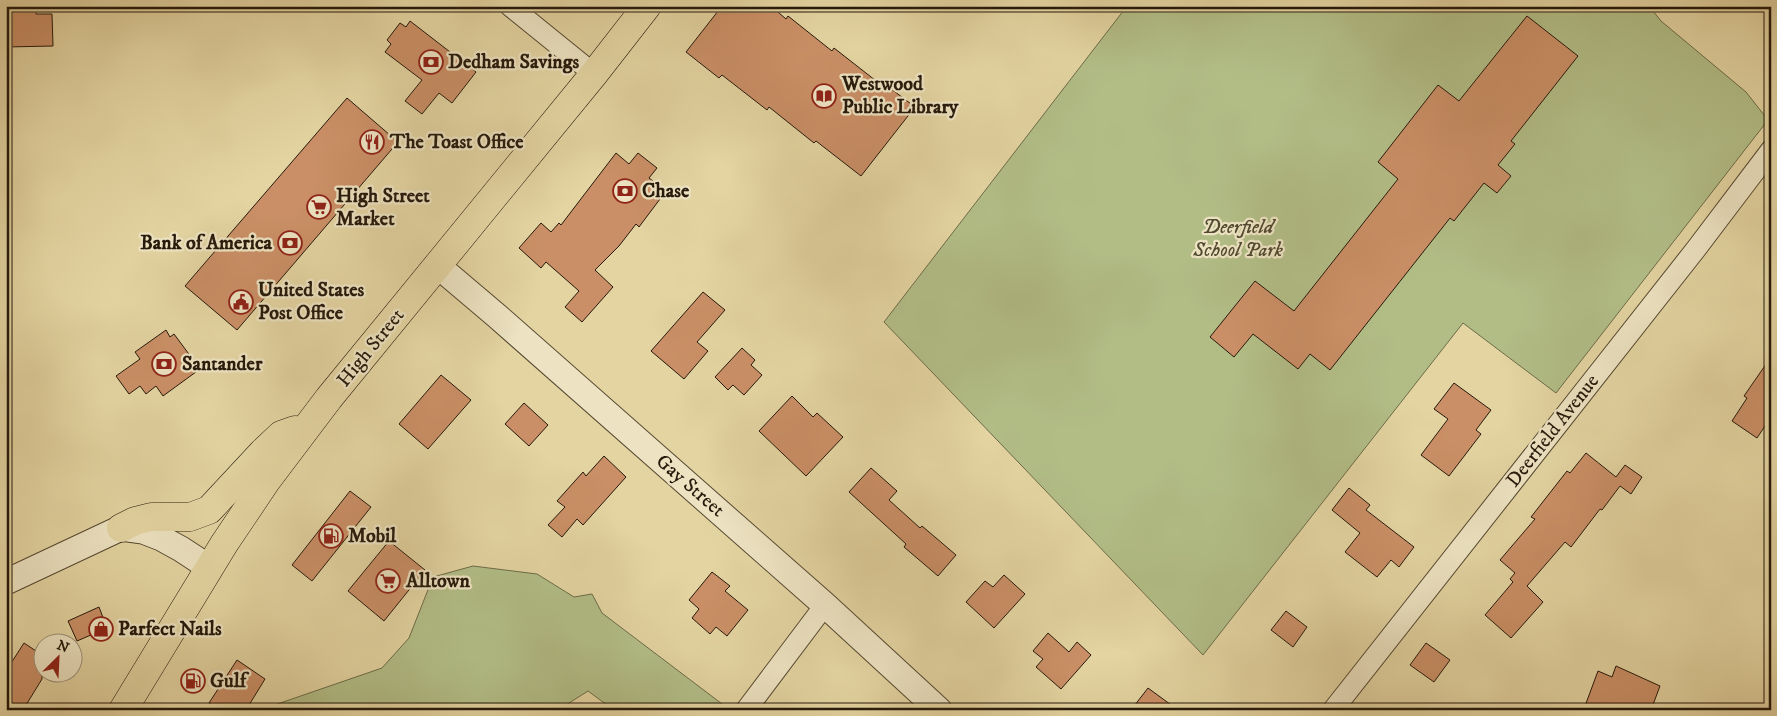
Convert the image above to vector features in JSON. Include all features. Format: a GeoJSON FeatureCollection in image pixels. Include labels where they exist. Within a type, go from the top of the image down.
{"type":"FeatureCollection","features":[{"type":"Feature","properties":{"kind":"main road","name":"High Street"},"geometry":{"type":"LineString","coordinates":[[123,710],[266,480],[647,6]]}},
{"type":"Feature","properties":{"kind":"main road"},"geometry":{"type":"LineString","coordinates":[[121,528],[135,521],[151,518],[190,517],[209,510],[281,435],[310,423]]}},
{"type":"Feature","properties":{"kind":"street"},"geometry":{"type":"LineString","coordinates":[[510,6],[594,74]]}},
{"type":"Feature","properties":{"kind":"street","name":"Deerfield Avenue"},"geometry":{"type":"LineString","coordinates":[[1333,710],[1696,249],[1771,150]]}},
{"type":"Feature","properties":{"kind":"street","name":"Gay Street"},"geometry":{"type":"LineString","coordinates":[[438,266],[825,604],[939,710]]}},
{"type":"Feature","properties":{"kind":"street"},"geometry":{"type":"LineString","coordinates":[[6,582],[121,528],[143,531],[160,538],[210,568]]}},
{"type":"Feature","properties":{"kind":"street"},"geometry":{"type":"LineString","coordinates":[[746,710],[825,604]]}},
{"type":"Feature","properties":{"kind":"green space","name":"Deerfield School Park"},"geometry":{"type":"Polygon","coordinates":[[[1127,6],[1649,6],[1661,21],[1746,92],[1768,120],[1556,393],[1463,323],[1203,655],[884,322],[1127,6]]]}},
{"type":"Feature","properties":{"kind":"green space"},"geometry":{"type":"Polygon","coordinates":[[[473,566],[537,574],[574,597],[592,594],[602,613],[730,710],[614,710],[588,691],[558,710],[260,710],[382,668],[409,638],[433,577],[473,566]]]}},
{"type":"Feature","properties":{"kind":"building","name":"Westwood Public Library"},"geometry":{"type":"Polygon","coordinates":[[[722,6],[771,6],[786,19],[788,16],[832,51],[834,48],[880,84],[882,82],[915,107],[861,176],[816,141],[814,143],[769,107],[767,110],[722,75],[719,78],[686,52],[722,6]]]}},
{"type":"Feature","properties":{"kind":"building"},"geometry":{"type":"Polygon","coordinates":[[[6,7],[36,7],[36,14],[52,14],[53,46],[6,47],[6,7]]]}},
{"type":"Feature","properties":{"kind":"building"},"geometry":{"type":"Polygon","coordinates":[[[1527,16],[1578,56],[1511,141],[1515,144],[1498,165],[1511,176],[1497,193],[1484,183],[1454,221],[1450,218],[1330,370],[1310,354],[1298,369],[1253,334],[1234,357],[1210,337],[1255,281],[1294,311],[1398,179],[1378,162],[1438,85],[1459,101],[1527,16]]]}},
{"type":"Feature","properties":{"kind":"building","name":"Dedham Savings"},"geometry":{"type":"Polygon","coordinates":[[[410,21],[476,72],[452,103],[439,93],[422,114],[405,101],[422,80],[385,52],[391,44],[387,40],[400,23],[406,27],[410,21]]]}},
{"type":"Feature","properties":{"kind":"building"},"geometry":{"type":"Polygon","coordinates":[[[347,98],[398,142],[237,330],[185,286],[347,98]]]}},
{"type":"Feature","properties":{"kind":"building"},"geometry":{"type":"Polygon","coordinates":[[[616,153],[629,164],[638,153],[657,168],[649,178],[666,191],[639,227],[636,224],[619,246],[595,270],[613,287],[582,322],[565,307],[579,291],[546,262],[541,268],[519,248],[541,223],[551,232],[559,223],[561,225],[616,153]]]}},
{"type":"Feature","properties":{"kind":"building"},"geometry":{"type":"Polygon","coordinates":[[[703,292],[725,310],[697,342],[708,351],[684,379],[651,351],[703,292]]]}},
{"type":"Feature","properties":{"kind":"building","name":"Santander"},"geometry":{"type":"Polygon","coordinates":[[[166,330],[170,337],[174,334],[200,369],[163,396],[156,386],[146,394],[140,386],[129,394],[116,376],[140,359],[135,352],[166,330]]]}},
{"type":"Feature","properties":{"kind":"building"},"geometry":{"type":"Polygon","coordinates":[[[742,348],[755,360],[751,365],[762,375],[744,395],[733,385],[728,390],[715,377],[742,348]]]}},
{"type":"Feature","properties":{"kind":"building"},"geometry":{"type":"Polygon","coordinates":[[[1771,357],[1771,417],[1757,438],[1732,421],[1747,398],[1744,396],[1771,357]]]}},
{"type":"Feature","properties":{"kind":"building"},"geometry":{"type":"Polygon","coordinates":[[[441,375],[471,400],[428,449],[399,424],[441,375]]]}},
{"type":"Feature","properties":{"kind":"building"},"geometry":{"type":"Polygon","coordinates":[[[1454,383],[1491,410],[1476,430],[1481,434],[1449,476],[1421,455],[1448,419],[1434,409],[1454,383]]]}},
{"type":"Feature","properties":{"kind":"building"},"geometry":{"type":"Polygon","coordinates":[[[792,396],[813,417],[817,413],[843,437],[806,476],[759,431],[792,396]]]}},
{"type":"Feature","properties":{"kind":"building"},"geometry":{"type":"Polygon","coordinates":[[[524,403],[548,425],[529,446],[505,424],[524,403]]]}},
{"type":"Feature","properties":{"kind":"building"},"geometry":{"type":"Polygon","coordinates":[[[1586,453],[1616,477],[1625,465],[1642,477],[1631,494],[1620,486],[1571,547],[1565,542],[1527,586],[1543,602],[1511,638],[1485,615],[1513,582],[1510,579],[1515,573],[1500,560],[1535,519],[1531,517],[1567,471],[1570,473],[1586,453]]]}},
{"type":"Feature","properties":{"kind":"building"},"geometry":{"type":"Polygon","coordinates":[[[604,456],[626,477],[583,525],[577,519],[562,537],[548,525],[565,507],[557,501],[583,472],[586,476],[604,456]]]}},
{"type":"Feature","properties":{"kind":"building"},"geometry":{"type":"Polygon","coordinates":[[[871,468],[897,491],[889,500],[920,528],[922,526],[956,555],[938,576],[904,547],[906,544],[849,492],[871,468]]]}},
{"type":"Feature","properties":{"kind":"building"},"geometry":{"type":"Polygon","coordinates":[[[1349,488],[1370,505],[1366,510],[1414,547],[1399,567],[1391,560],[1377,577],[1345,552],[1360,533],[1332,510],[1349,488]]]}},
{"type":"Feature","properties":{"kind":"building","name":"Mobil"},"geometry":{"type":"Polygon","coordinates":[[[350,491],[371,507],[312,581],[292,565],[350,491]]]}},
{"type":"Feature","properties":{"kind":"building"},"geometry":{"type":"Polygon","coordinates":[[[389,541],[425,570],[384,621],[348,591],[389,541]]]}},
{"type":"Feature","properties":{"kind":"building"},"geometry":{"type":"Polygon","coordinates":[[[712,572],[730,586],[725,591],[748,610],[727,636],[716,627],[710,634],[692,618],[699,609],[689,600],[712,572]]]}},
{"type":"Feature","properties":{"kind":"building"},"geometry":{"type":"Polygon","coordinates":[[[1004,575],[1025,594],[994,628],[966,602],[985,581],[993,587],[1004,575]]]}},
{"type":"Feature","properties":{"kind":"building"},"geometry":{"type":"Polygon","coordinates":[[[99,607],[107,628],[82,639],[82,634],[74,634],[68,621],[99,607]]]}},
{"type":"Feature","properties":{"kind":"building"},"geometry":{"type":"Polygon","coordinates":[[[1286,611],[1307,627],[1293,647],[1271,630],[1286,611]]]}},
{"type":"Feature","properties":{"kind":"building"},"geometry":{"type":"Polygon","coordinates":[[[1048,633],[1069,652],[1077,642],[1091,655],[1061,689],[1036,667],[1043,659],[1033,651],[1048,633]]]}},
{"type":"Feature","properties":{"kind":"building"},"geometry":{"type":"Polygon","coordinates":[[[24,643],[32,648],[32,684],[39,684],[23,710],[6,710],[6,671],[24,643]]]}},
{"type":"Feature","properties":{"kind":"building"},"geometry":{"type":"Polygon","coordinates":[[[1426,643],[1450,660],[1434,682],[1410,665],[1426,643]]]}},
{"type":"Feature","properties":{"kind":"building"},"geometry":{"type":"Polygon","coordinates":[[[237,660],[265,679],[246,710],[219,710],[209,703],[237,660]]]}},
{"type":"Feature","properties":{"kind":"building"},"geometry":{"type":"Polygon","coordinates":[[[1616,666],[1660,686],[1651,710],[1595,710],[1585,706],[1598,671],[1612,677],[1616,666]]]}},
{"type":"Feature","properties":{"kind":"building"},"geometry":{"type":"Polygon","coordinates":[[[1148,688],[1178,710],[1131,710],[1148,688]]]}},
{"type":"Feature","properties":{"kind":"place","name":"Dedham Savings"},"geometry":{"type":"Point","coordinates":[431,62]}},
{"type":"Feature","properties":{"kind":"place","name":"Westwood Public Library"},"geometry":{"type":"Point","coordinates":[824,96]}},
{"type":"Feature","properties":{"kind":"place","name":"The Toast Office"},"geometry":{"type":"Point","coordinates":[372,142]}},
{"type":"Feature","properties":{"kind":"place","name":"Chase"},"geometry":{"type":"Point","coordinates":[625,191]}},
{"type":"Feature","properties":{"kind":"place","name":"High Street Market"},"geometry":{"type":"Point","coordinates":[319,207]}},
{"type":"Feature","properties":{"kind":"place","name":"Bank of America"},"geometry":{"type":"Point","coordinates":[290,243]}},
{"type":"Feature","properties":{"kind":"place","name":"United States Post Office"},"geometry":{"type":"Point","coordinates":[241,302]}},
{"type":"Feature","properties":{"kind":"place","name":"Santander"},"geometry":{"type":"Point","coordinates":[164,364]}},
{"type":"Feature","properties":{"kind":"place","name":"Mobil"},"geometry":{"type":"Point","coordinates":[331,536]}},
{"type":"Feature","properties":{"kind":"place","name":"Alltown"},"geometry":{"type":"Point","coordinates":[388,581]}},
{"type":"Feature","properties":{"kind":"place","name":"Parfect Nails"},"geometry":{"type":"Point","coordinates":[101,629]}},
{"type":"Feature","properties":{"kind":"place","name":"Gulf"},"geometry":{"type":"Point","coordinates":[193,681]}}]}
